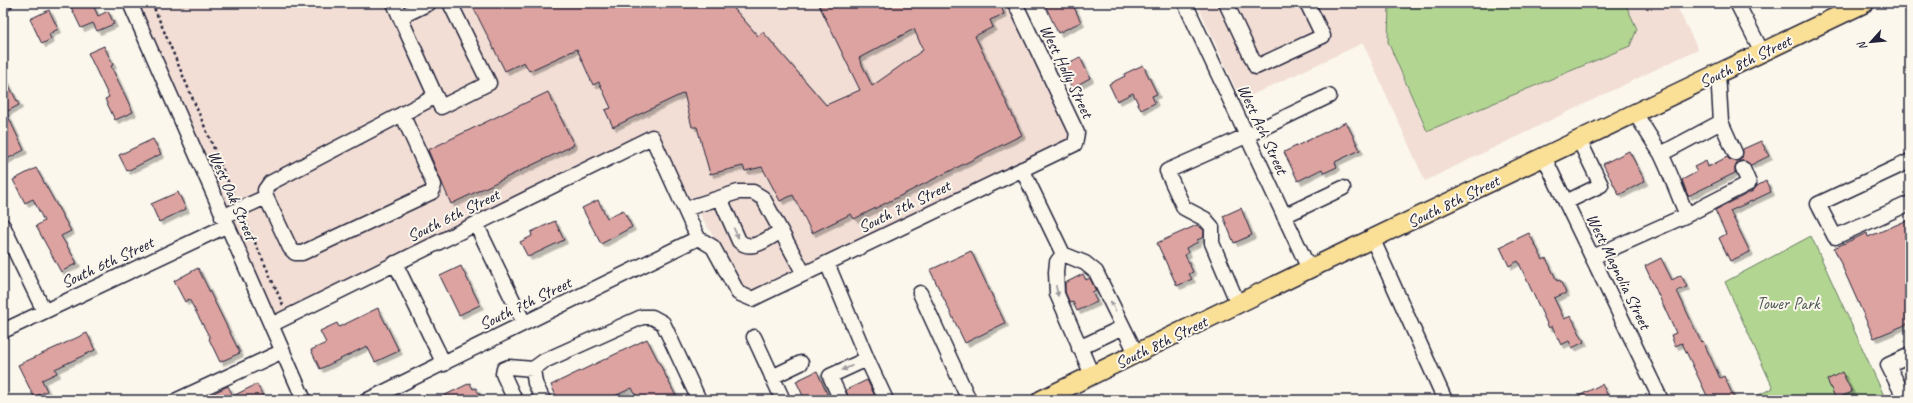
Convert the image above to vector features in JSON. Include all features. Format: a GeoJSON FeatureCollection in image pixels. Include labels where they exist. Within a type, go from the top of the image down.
{"type":"FeatureCollection","features":[{"type":"Feature","properties":{"kind":"main road","name":"South 8th Street"},"geometry":{"type":"LineString","coordinates":[[1041,400],[1309,269],[1373,240],[1865,3]]}},
{"type":"Feature","properties":{"kind":"street","name":"West Oak Street"},"geometry":{"type":"LineString","coordinates":[[130,3],[224,221],[304,400]]}},
{"type":"Feature","properties":{"kind":"street"},"geometry":{"type":"LineString","coordinates":[[394,3],[441,107],[489,83],[450,3]]}},
{"type":"Feature","properties":{"kind":"street"},"geometry":{"type":"LineString","coordinates":[[400,17],[429,3]]}},
{"type":"Feature","properties":{"kind":"street","name":"West Holly Street"},"geometry":{"type":"LineString","coordinates":[[1015,3],[1077,133]]}},
{"type":"Feature","properties":{"kind":"street","name":"West Ash Street"},"geometry":{"type":"LineString","coordinates":[[1185,3],[1309,269]]}},
{"type":"Feature","properties":{"kind":"street"},"geometry":{"type":"LineString","coordinates":[[1226,3],[1256,67],[1323,36],[1307,3]]}},
{"type":"Feature","properties":{"kind":"street"},"geometry":{"type":"LineString","coordinates":[[1737,3],[1762,52]]}},
{"type":"Feature","properties":{"kind":"street"},"geometry":{"type":"LineString","coordinates":[[1718,73],[1721,122],[1735,153]]}},
{"type":"Feature","properties":{"kind":"street"},"geometry":{"type":"LineString","coordinates":[[402,114],[434,185],[432,192],[302,253],[295,253],[290,248],[266,198],[266,190],[270,183],[436,95]]}},
{"type":"Feature","properties":{"kind":"street"},"geometry":{"type":"LineString","coordinates":[[1238,304],[1212,243],[1212,228],[1205,219],[1184,208],[1167,171],[1246,136],[1329,96]]}},
{"type":"Feature","properties":{"kind":"street"},"geometry":{"type":"LineString","coordinates":[[1635,113],[1661,154],[1672,176],[1678,196],[1687,215]]}},
{"type":"Feature","properties":{"kind":"street"},"geometry":{"type":"LineString","coordinates":[[1661,154],[1721,122]]}},
{"type":"Feature","properties":{"kind":"street","name":"South 7th Street"},"geometry":{"type":"LineString","coordinates":[[368,400],[698,238],[713,247],[738,293],[752,299],[1076,144],[1077,133]]}},
{"type":"Feature","properties":{"kind":"street","name":"South 6th Street"},"geometry":{"type":"LineString","coordinates":[[271,325],[652,137],[685,209]]}},
{"type":"Feature","properties":{"kind":"street"},"geometry":{"type":"LineString","coordinates":[[1566,202],[1601,185],[1578,140]]}},
{"type":"Feature","properties":{"kind":"street","name":"West Magnolia Street"},"geometry":{"type":"LineString","coordinates":[[1544,157],[1661,400]]}},
{"type":"Feature","properties":{"kind":"street"},"geometry":{"type":"LineString","coordinates":[[1910,160],[1818,204],[1835,237],[1910,203]]}},
{"type":"Feature","properties":{"kind":"street"},"geometry":{"type":"LineString","coordinates":[[1593,257],[1687,215],[1749,183],[1743,169]]}},
{"type":"Feature","properties":{"kind":"street"},"geometry":{"type":"LineString","coordinates":[[1022,170],[1063,254],[1085,263],[1096,272],[1136,354]]}},
{"type":"Feature","properties":{"kind":"street"},"geometry":{"type":"LineString","coordinates":[[1284,216],[1343,188]]}},
{"type":"Feature","properties":{"kind":"street"},"geometry":{"type":"LineString","coordinates":[[698,238],[685,209],[738,192],[753,192],[763,198],[804,274]]}},
{"type":"Feature","properties":{"kind":"street","name":"South 6th Street"},"geometry":{"type":"LineString","coordinates":[[3,331],[224,221],[266,198]]}},
{"type":"Feature","properties":{"kind":"street"},"geometry":{"type":"LineString","coordinates":[[720,198],[739,241],[745,246],[753,246],[781,231]]}},
{"type":"Feature","properties":{"kind":"street"},"geometry":{"type":"LineString","coordinates":[[476,224],[524,323]]}},
{"type":"Feature","properties":{"kind":"street"},"geometry":{"type":"LineString","coordinates":[[3,226],[44,311]]}},
{"type":"Feature","properties":{"kind":"street"},"geometry":{"type":"LineString","coordinates":[[1373,240],[1446,400]]}},
{"type":"Feature","properties":{"kind":"street"},"geometry":{"type":"LineString","coordinates":[[1063,254],[1057,262],[1057,294],[1079,348],[1092,375]]}},
{"type":"Feature","properties":{"kind":"street"},"geometry":{"type":"LineString","coordinates":[[395,263],[444,364]]}},
{"type":"Feature","properties":{"kind":"street"},"geometry":{"type":"LineString","coordinates":[[827,263],[867,359],[886,400]]}},
{"type":"Feature","properties":{"kind":"street"},"geometry":{"type":"LineString","coordinates":[[920,293],[969,400]]}},
{"type":"Feature","properties":{"kind":"street"},"geometry":{"type":"LineString","coordinates":[[515,400],[503,374],[504,369],[509,367],[533,369],[544,361],[642,317],[652,317],[663,323],[698,400]]}},
{"type":"Feature","properties":{"kind":"street"},"geometry":{"type":"LineString","coordinates":[[1079,348],[1123,327]]}},
{"type":"Feature","properties":{"kind":"street"},"geometry":{"type":"LineString","coordinates":[[754,337],[783,400]]}},
{"type":"Feature","properties":{"kind":"street"},"geometry":{"type":"LineString","coordinates":[[177,400],[283,351]]}},
{"type":"Feature","properties":{"kind":"street"},"geometry":{"type":"LineString","coordinates":[[1910,355],[1888,365],[1904,397],[1910,394]]}},
{"type":"Feature","properties":{"kind":"street"},"geometry":{"type":"LineString","coordinates":[[841,400],[830,376],[867,359]]}},
{"type":"Feature","properties":{"kind":"street"},"geometry":{"type":"LineString","coordinates":[[772,377],[801,363]]}},
{"type":"Feature","properties":{"kind":"street"},"geometry":{"type":"LineString","coordinates":[[533,369],[535,383],[543,400]]}},
{"type":"Feature","properties":{"kind":"shaded area"},"geometry":{"type":"Polygon","coordinates":[[[130,3],[1014,3],[1075,144],[752,299],[652,137],[271,325],[130,3]]]}},
{"type":"Feature","properties":{"kind":"shaded area"},"geometry":{"type":"Polygon","coordinates":[[[1197,3],[1675,3],[1698,49],[1425,181],[1363,43],[1241,100],[1197,3]]]}},
{"type":"Feature","properties":{"kind":"green space"},"geometry":{"type":"Polygon","coordinates":[[[1389,3],[1625,3],[1637,29],[1630,46],[1427,131],[1388,42],[1389,3]]]}},
{"type":"Feature","properties":{"kind":"green space","name":"Tower Park"},"geometry":{"type":"Polygon","coordinates":[[[1811,236],[1886,400],[1748,400],[1773,388],[1725,282],[1811,236]]]}},
{"type":"Feature","properties":{"kind":"building"},"geometry":{"type":"Polygon","coordinates":[[[69,3],[92,3],[98,16],[108,11],[114,24],[97,31],[93,23],[81,28],[69,3]]]}},
{"type":"Feature","properties":{"kind":"building"},"geometry":{"type":"Polygon","coordinates":[[[471,3],[729,3],[758,36],[763,32],[826,105],[860,90],[818,3],[1000,3],[1004,14],[990,20],[993,27],[975,36],[1022,135],[854,219],[851,214],[812,233],[793,195],[780,201],[762,167],[745,171],[743,166],[710,174],[697,127],[692,127],[684,93],[613,127],[605,110],[611,108],[599,82],[593,85],[577,49],[529,71],[524,62],[505,71],[471,3]],[[914,29],[859,58],[872,86],[923,50],[914,29]]]}},
{"type":"Feature","properties":{"kind":"building"},"geometry":{"type":"Polygon","coordinates":[[[1044,3],[1072,3],[1081,22],[1058,33],[1044,3]]]}},
{"type":"Feature","properties":{"kind":"building"},"geometry":{"type":"Polygon","coordinates":[[[49,10],[58,29],[49,34],[51,39],[42,44],[30,19],[49,10]]]}},
{"type":"Feature","properties":{"kind":"building"},"geometry":{"type":"Polygon","coordinates":[[[104,46],[113,65],[111,66],[133,112],[115,120],[105,99],[109,97],[88,53],[104,46]]]}},
{"type":"Feature","properties":{"kind":"building"},"geometry":{"type":"Polygon","coordinates":[[[1080,57],[1090,78],[1072,88],[1061,67],[1080,57]]]}},
{"type":"Feature","properties":{"kind":"building"},"geometry":{"type":"Polygon","coordinates":[[[1143,65],[1157,94],[1152,96],[1155,103],[1141,110],[1133,93],[1117,101],[1109,84],[1125,76],[1124,74],[1143,65]]]}},
{"type":"Feature","properties":{"kind":"building"},"geometry":{"type":"Polygon","coordinates":[[[3,74],[19,105],[6,112],[24,150],[3,161],[3,74]]]}},
{"type":"Feature","properties":{"kind":"building"},"geometry":{"type":"Polygon","coordinates":[[[548,92],[574,145],[451,204],[428,150],[548,92]]]}},
{"type":"Feature","properties":{"kind":"building"},"geometry":{"type":"Polygon","coordinates":[[[1346,122],[1360,150],[1335,162],[1337,167],[1324,173],[1322,169],[1298,181],[1284,152],[1346,122]]]}},
{"type":"Feature","properties":{"kind":"building"},"geometry":{"type":"Polygon","coordinates":[[[153,139],[161,154],[127,171],[119,155],[153,139]]]}},
{"type":"Feature","properties":{"kind":"building"},"geometry":{"type":"Polygon","coordinates":[[[1761,141],[1769,156],[1751,165],[1744,161],[1739,161],[1735,168],[1735,173],[1688,196],[1682,180],[1697,172],[1694,167],[1706,161],[1708,167],[1727,157],[1730,160],[1738,161],[1742,158],[1743,149],[1761,141]]]}},
{"type":"Feature","properties":{"kind":"building"},"geometry":{"type":"Polygon","coordinates":[[[1629,151],[1645,181],[1619,195],[1603,164],[1629,151]]]}},
{"type":"Feature","properties":{"kind":"building"},"geometry":{"type":"Polygon","coordinates":[[[36,168],[71,231],[61,236],[77,263],[61,272],[36,226],[44,221],[33,199],[25,203],[13,180],[36,168]]]}},
{"type":"Feature","properties":{"kind":"building"},"geometry":{"type":"Polygon","coordinates":[[[1766,181],[1771,192],[1730,211],[1750,252],[1730,261],[1719,238],[1726,234],[1715,210],[1753,191],[1757,186],[1766,181]]]}},
{"type":"Feature","properties":{"kind":"building"},"geometry":{"type":"Polygon","coordinates":[[[178,192],[186,209],[159,222],[151,204],[178,192]]]}},
{"type":"Feature","properties":{"kind":"building"},"geometry":{"type":"Polygon","coordinates":[[[598,200],[607,218],[623,210],[632,227],[601,244],[582,208],[598,200]]]}},
{"type":"Feature","properties":{"kind":"building"},"geometry":{"type":"Polygon","coordinates":[[[1241,208],[1252,235],[1234,243],[1223,216],[1241,208]]]}},
{"type":"Feature","properties":{"kind":"building"},"geometry":{"type":"Polygon","coordinates":[[[1910,219],[1910,262],[1906,264],[1910,273],[1910,323],[1874,338],[1834,248],[1867,233],[1868,237],[1910,219]]]}},
{"type":"Feature","properties":{"kind":"building"},"geometry":{"type":"Polygon","coordinates":[[[555,221],[564,240],[528,257],[520,242],[532,236],[531,232],[555,221]]]}},
{"type":"Feature","properties":{"kind":"building"},"geometry":{"type":"Polygon","coordinates":[[[1197,225],[1204,230],[1204,237],[1186,248],[1188,253],[1185,255],[1193,272],[1189,274],[1192,279],[1177,286],[1157,243],[1197,225]]]}},
{"type":"Feature","properties":{"kind":"building"},"geometry":{"type":"Polygon","coordinates":[[[1529,233],[1543,260],[1546,258],[1557,281],[1560,280],[1566,293],[1554,298],[1564,319],[1571,316],[1584,342],[1572,348],[1569,341],[1561,345],[1552,326],[1549,328],[1518,261],[1509,266],[1500,247],[1529,233]]]}},
{"type":"Feature","properties":{"kind":"building"},"geometry":{"type":"Polygon","coordinates":[[[971,251],[1005,323],[965,343],[930,270],[971,251]]]}},
{"type":"Feature","properties":{"kind":"building"},"geometry":{"type":"Polygon","coordinates":[[[1661,258],[1672,280],[1681,275],[1687,287],[1677,291],[1720,378],[1724,376],[1735,400],[1709,400],[1682,343],[1675,346],[1671,335],[1676,333],[1645,266],[1661,258]]]}},
{"type":"Feature","properties":{"kind":"building"},"geometry":{"type":"Polygon","coordinates":[[[461,266],[480,305],[459,315],[440,276],[461,266]]]}},
{"type":"Feature","properties":{"kind":"building"},"geometry":{"type":"Polygon","coordinates":[[[198,268],[240,353],[220,362],[209,339],[210,338],[189,299],[185,302],[174,281],[198,268]]]}},
{"type":"Feature","properties":{"kind":"building"},"geometry":{"type":"Polygon","coordinates":[[[1083,274],[1086,280],[1090,278],[1096,291],[1092,292],[1097,302],[1077,311],[1073,302],[1070,303],[1065,292],[1065,283],[1083,274]]]}},
{"type":"Feature","properties":{"kind":"building"},"geometry":{"type":"Polygon","coordinates":[[[378,308],[399,351],[375,362],[367,346],[320,369],[311,350],[326,343],[320,331],[337,323],[339,327],[378,308]]]}},
{"type":"Feature","properties":{"kind":"building"},"geometry":{"type":"Polygon","coordinates":[[[87,333],[95,350],[55,369],[57,373],[42,380],[47,391],[34,397],[18,365],[87,333]]]}},
{"type":"Feature","properties":{"kind":"building"},"geometry":{"type":"Polygon","coordinates":[[[647,339],[678,400],[638,400],[632,388],[606,400],[558,400],[551,385],[647,339]]]}},
{"type":"Feature","properties":{"kind":"building"},"geometry":{"type":"Polygon","coordinates":[[[817,371],[829,398],[832,400],[805,400],[796,381],[817,371]]]}},
{"type":"Feature","properties":{"kind":"building"},"geometry":{"type":"Polygon","coordinates":[[[1842,372],[1852,392],[1836,399],[1827,380],[1842,372]]]}},
{"type":"Feature","properties":{"kind":"building"},"geometry":{"type":"Polygon","coordinates":[[[867,380],[877,400],[849,400],[846,390],[867,380]]]}},
{"type":"Feature","properties":{"kind":"building"},"geometry":{"type":"Polygon","coordinates":[[[470,383],[473,389],[476,388],[482,400],[435,400],[470,383]]]}},
{"type":"Feature","properties":{"kind":"building"},"geometry":{"type":"Polygon","coordinates":[[[257,384],[265,400],[200,400],[228,386],[233,396],[257,384]]]}},
{"type":"Feature","properties":{"kind":"building"},"geometry":{"type":"Polygon","coordinates":[[[1602,384],[1610,400],[1571,400],[1602,384]]]}}]}
